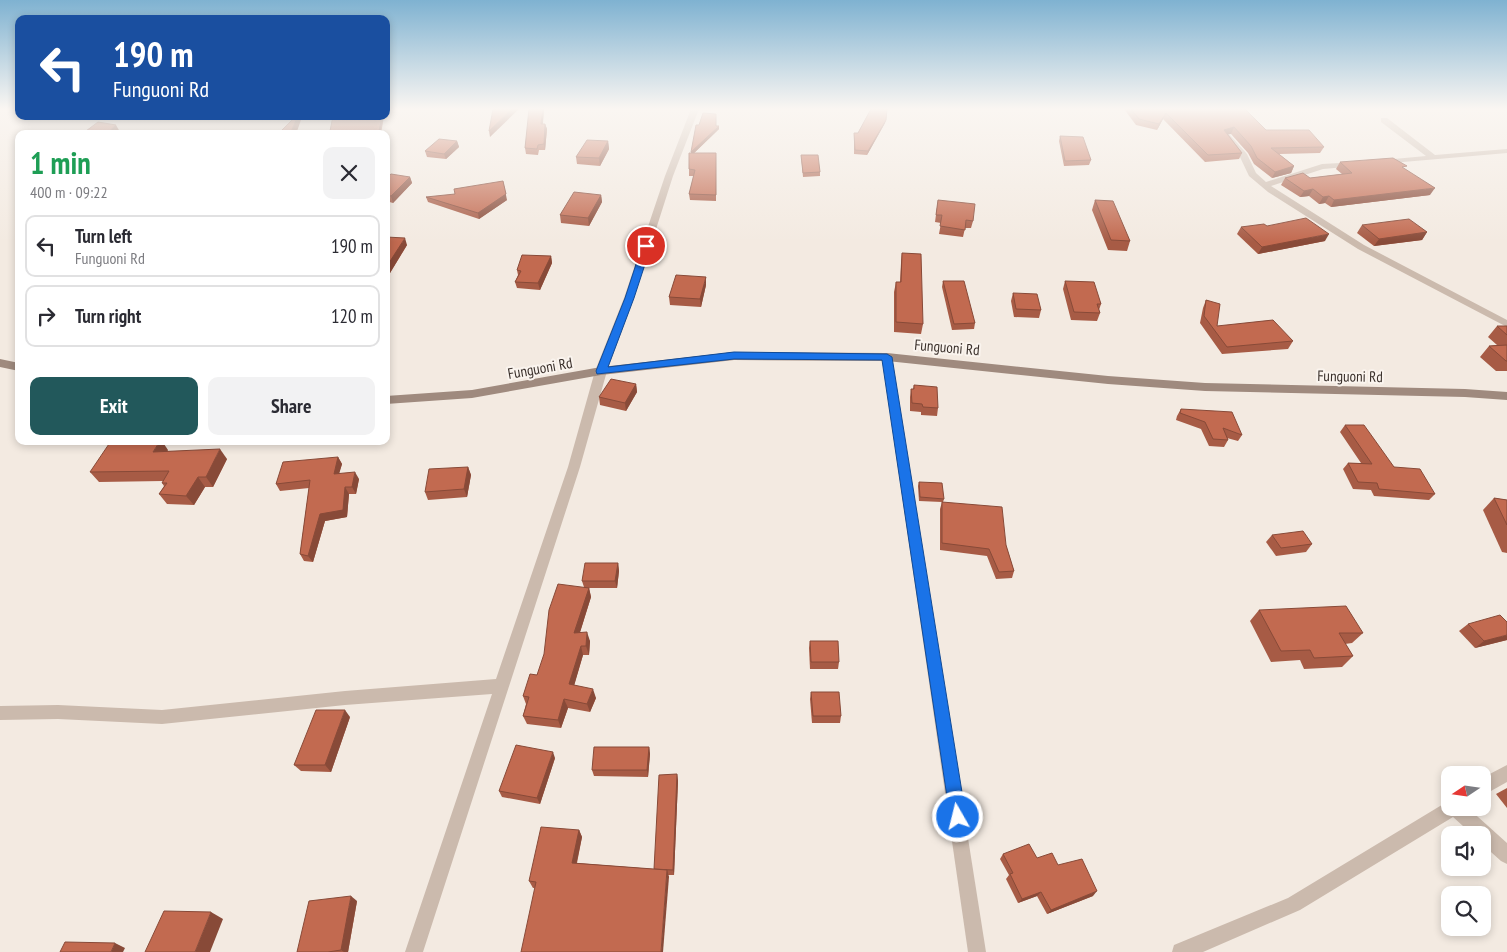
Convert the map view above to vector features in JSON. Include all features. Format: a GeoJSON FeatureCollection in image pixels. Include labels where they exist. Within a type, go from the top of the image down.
{"type":"FeatureCollection","features":[{"type":"Feature","properties":{"kind":"street"},"geometry":{"type":"LineString","coordinates":[[414,952],[574,467],[601,371],[630,298],[678,153]]}},
{"type":"Feature","properties":{"kind":"street"},"geometry":{"type":"LineString","coordinates":[[1242,153],[1252,174],[1265,185],[1361,247],[1507,324]]}},
{"type":"Feature","properties":{"kind":"street"},"geometry":{"type":"LineString","coordinates":[[1428,153],[1434,158]]}},
{"type":"Feature","properties":{"kind":"street"},"geometry":{"type":"LineString","coordinates":[[1374,163],[1482,153]]}},
{"type":"Feature","properties":{"kind":"street"},"geometry":{"type":"LineString","coordinates":[[1265,185],[1322,167],[1364,164]]}},
{"type":"Feature","properties":{"kind":"street","name":"Funguoni Rd"},"geometry":{"type":"LineString","coordinates":[[390,400],[472,394],[601,371],[734,356],[887,357],[1108,380],[1205,387],[1447,392],[1507,396]]}},
{"type":"Feature","properties":{"kind":"street"},"geometry":{"type":"LineString","coordinates":[[887,357],[977,952]]}},
{"type":"Feature","properties":{"kind":"street"},"geometry":{"type":"LineString","coordinates":[[0,363],[15,366]]}},
{"type":"Feature","properties":{"kind":"street"},"geometry":{"type":"LineString","coordinates":[[0,713],[58,712],[162,717],[345,698],[501,686]]}},
{"type":"Feature","properties":{"kind":"street"},"geometry":{"type":"LineString","coordinates":[[1491,783],[1507,773]]}},
{"type":"Feature","properties":{"kind":"street"},"geometry":{"type":"LineString","coordinates":[[1182,952],[1294,904],[1441,814]]}},
{"type":"Feature","properties":{"kind":"street"},"geometry":{"type":"LineString","coordinates":[[1465,816],[1507,855]]}},
{"type":"Feature","properties":{"kind":"building"},"geometry":{"type":"Polygon","coordinates":[[[578,153],[601,153],[599,158],[576,157],[578,153]]]}},
{"type":"Feature","properties":{"kind":"building"},"geometry":{"type":"Polygon","coordinates":[[[689,153],[716,153],[716,195],[689,194],[695,170],[689,169],[689,153]]]}},
{"type":"Feature","properties":{"kind":"building"},"geometry":{"type":"Polygon","coordinates":[[[1063,153],[1089,153],[1091,160],[1065,161],[1063,153]]]}},
{"type":"Feature","properties":{"kind":"building"},"geometry":{"type":"Polygon","coordinates":[[[1206,153],[1235,153],[1208,155],[1206,153]]]}},
{"type":"Feature","properties":{"kind":"building"},"geometry":{"type":"Polygon","coordinates":[[[1255,153],[1278,153],[1294,166],[1275,172],[1257,158],[1255,153]]]}},
{"type":"Feature","properties":{"kind":"building"},"geometry":{"type":"Polygon","coordinates":[[[801,155],[818,155],[820,172],[803,173],[801,155]]]}},
{"type":"Feature","properties":{"kind":"building"},"geometry":{"type":"Polygon","coordinates":[[[1393,158],[1407,166],[1402,167],[1435,188],[1334,200],[1329,196],[1323,197],[1313,189],[1304,191],[1285,178],[1303,173],[1310,178],[1352,173],[1340,162],[1393,158]]]}},
{"type":"Feature","properties":{"kind":"building"},"geometry":{"type":"Polygon","coordinates":[[[390,175],[410,177],[391,196],[390,196],[390,175]]]}},
{"type":"Feature","properties":{"kind":"building"},"geometry":{"type":"Polygon","coordinates":[[[503,181],[506,194],[478,213],[426,197],[455,194],[454,189],[503,181]]]}},
{"type":"Feature","properties":{"kind":"building"},"geometry":{"type":"Polygon","coordinates":[[[574,192],[601,195],[588,218],[560,215],[574,192]]]}},
{"type":"Feature","properties":{"kind":"building"},"geometry":{"type":"Polygon","coordinates":[[[938,200],[975,204],[973,221],[966,220],[965,230],[940,226],[942,215],[936,215],[938,200]]]}},
{"type":"Feature","properties":{"kind":"building"},"geometry":{"type":"Polygon","coordinates":[[[1095,200],[1113,201],[1130,241],[1111,240],[1095,200]]]}},
{"type":"Feature","properties":{"kind":"building"},"geometry":{"type":"Polygon","coordinates":[[[1306,218],[1329,234],[1262,247],[1241,227],[1264,224],[1267,226],[1306,218]]]}},
{"type":"Feature","properties":{"kind":"building"},"geometry":{"type":"Polygon","coordinates":[[[1409,219],[1427,232],[1379,239],[1362,225],[1409,219]]]}},
{"type":"Feature","properties":{"kind":"building"},"geometry":{"type":"Polygon","coordinates":[[[390,237],[405,238],[390,261],[390,237]]]}},
{"type":"Feature","properties":{"kind":"building"},"geometry":{"type":"Polygon","coordinates":[[[902,253],[921,254],[923,324],[896,322],[896,282],[901,282],[902,253]]]}},
{"type":"Feature","properties":{"kind":"building"},"geometry":{"type":"Polygon","coordinates":[[[522,255],[551,256],[538,283],[515,282],[521,271],[517,270],[522,255]]]}},
{"type":"Feature","properties":{"kind":"building"},"geometry":{"type":"Polygon","coordinates":[[[676,275],[706,277],[700,299],[669,297],[676,275]]]}},
{"type":"Feature","properties":{"kind":"building"},"geometry":{"type":"Polygon","coordinates":[[[943,281],[964,281],[975,323],[954,324],[943,281]]]}},
{"type":"Feature","properties":{"kind":"building"},"geometry":{"type":"Polygon","coordinates":[[[1065,281],[1094,282],[1101,304],[1097,304],[1100,313],[1074,312],[1065,281]]]}},
{"type":"Feature","properties":{"kind":"building"},"geometry":{"type":"Polygon","coordinates":[[[1013,293],[1037,294],[1041,310],[1016,309],[1013,293]]]}},
{"type":"Feature","properties":{"kind":"building"},"geometry":{"type":"Polygon","coordinates":[[[1206,300],[1220,304],[1217,326],[1273,320],[1293,341],[1227,347],[1204,316],[1206,300]]]}},
{"type":"Feature","properties":{"kind":"building"},"geometry":{"type":"Polygon","coordinates":[[[1497,326],[1507,326],[1507,335],[1497,326]]]}},
{"type":"Feature","properties":{"kind":"building"},"geometry":{"type":"Polygon","coordinates":[[[1507,345],[1507,361],[1489,346],[1507,345]]]}},
{"type":"Feature","properties":{"kind":"building"},"geometry":{"type":"Polygon","coordinates":[[[611,379],[636,384],[625,403],[599,397],[611,379]]]}},
{"type":"Feature","properties":{"kind":"building"},"geometry":{"type":"Polygon","coordinates":[[[914,385],[937,387],[938,408],[923,407],[922,404],[912,403],[911,389],[914,389],[914,385]]]}},
{"type":"Feature","properties":{"kind":"building"},"geometry":{"type":"Polygon","coordinates":[[[1181,409],[1232,412],[1242,435],[1223,428],[1228,440],[1213,439],[1205,422],[1180,413],[1181,409]]]}},
{"type":"Feature","properties":{"kind":"building"},"geometry":{"type":"Polygon","coordinates":[[[1345,425],[1364,425],[1394,467],[1420,469],[1435,494],[1379,489],[1377,483],[1358,482],[1348,463],[1372,464],[1345,425]]]}},
{"type":"Feature","properties":{"kind":"building"},"geometry":{"type":"Polygon","coordinates":[[[108,445],[157,445],[153,452],[220,449],[206,477],[198,477],[186,496],[159,494],[167,483],[162,483],[169,471],[90,472],[108,445]]]}},
{"type":"Feature","properties":{"kind":"building"},"geometry":{"type":"Polygon","coordinates":[[[338,457],[334,474],[355,472],[352,487],[345,487],[343,510],[320,514],[308,556],[300,554],[310,480],[276,484],[283,462],[338,457]]]}},
{"type":"Feature","properties":{"kind":"building"},"geometry":{"type":"Polygon","coordinates":[[[468,467],[464,489],[425,492],[429,469],[468,467]]]}},
{"type":"Feature","properties":{"kind":"building"},"geometry":{"type":"Polygon","coordinates":[[[919,482],[942,483],[944,499],[920,497],[919,482]]]}},
{"type":"Feature","properties":{"kind":"building"},"geometry":{"type":"Polygon","coordinates":[[[1494,498],[1507,500],[1507,525],[1494,498]]]}},
{"type":"Feature","properties":{"kind":"building"},"geometry":{"type":"Polygon","coordinates":[[[942,502],[1002,507],[1006,545],[1014,571],[999,572],[989,549],[942,543],[942,502]]]}},
{"type":"Feature","properties":{"kind":"building"},"geometry":{"type":"Polygon","coordinates":[[[1303,531],[1312,544],[1281,548],[1272,535],[1303,531]]]}},
{"type":"Feature","properties":{"kind":"building"},"geometry":{"type":"Polygon","coordinates":[[[585,563],[618,563],[615,581],[582,581],[585,563]]]}},
{"type":"Feature","properties":{"kind":"building"},"geometry":{"type":"Polygon","coordinates":[[[558,584],[589,588],[574,633],[587,632],[586,646],[581,646],[569,684],[593,689],[587,704],[564,699],[558,720],[523,716],[529,697],[523,696],[530,674],[537,675],[544,654],[549,610],[558,584]]]}},
{"type":"Feature","properties":{"kind":"building"},"geometry":{"type":"Polygon","coordinates":[[[1346,606],[1363,633],[1339,633],[1353,656],[1314,658],[1310,650],[1281,651],[1259,610],[1346,606]]]}},
{"type":"Feature","properties":{"kind":"building"},"geometry":{"type":"Polygon","coordinates":[[[1500,615],[1507,622],[1507,635],[1484,641],[1468,624],[1500,615]]]}},
{"type":"Feature","properties":{"kind":"building"},"geometry":{"type":"Polygon","coordinates":[[[810,641],[838,641],[839,662],[811,662],[810,641]]]}},
{"type":"Feature","properties":{"kind":"building"},"geometry":{"type":"Polygon","coordinates":[[[811,692],[839,692],[841,716],[813,716],[811,692]]]}},
{"type":"Feature","properties":{"kind":"building"},"geometry":{"type":"Polygon","coordinates":[[[316,710],[345,710],[325,765],[294,765],[316,710]]]}},
{"type":"Feature","properties":{"kind":"building"},"geometry":{"type":"Polygon","coordinates":[[[516,745],[553,752],[537,798],[499,791],[516,745]]]}},
{"type":"Feature","properties":{"kind":"building"},"geometry":{"type":"Polygon","coordinates":[[[594,747],[649,747],[647,770],[592,770],[594,747]]]}},
{"type":"Feature","properties":{"kind":"building"},"geometry":{"type":"Polygon","coordinates":[[[677,774],[673,870],[654,869],[659,775],[677,774]]]}},
{"type":"Feature","properties":{"kind":"building"},"geometry":{"type":"Polygon","coordinates":[[[541,827],[579,830],[572,863],[667,870],[661,952],[521,952],[536,882],[529,881],[541,827]]]}},
{"type":"Feature","properties":{"kind":"building"},"geometry":{"type":"Polygon","coordinates":[[[1029,844],[1037,858],[1052,853],[1058,865],[1082,859],[1097,891],[1051,910],[1041,892],[1022,899],[1010,874],[1013,873],[1003,854],[1029,844]]]}},
{"type":"Feature","properties":{"kind":"building"},"geometry":{"type":"Polygon","coordinates":[[[351,896],[341,950],[297,952],[309,901],[351,896]]]}},
{"type":"Feature","properties":{"kind":"building"},"geometry":{"type":"Polygon","coordinates":[[[164,911],[211,912],[195,952],[145,952],[164,911]]]}},
{"type":"Feature","properties":{"kind":"building"},"geometry":{"type":"Polygon","coordinates":[[[65,942],[115,943],[111,952],[60,952],[65,942]]]}},
{"type":"Feature","properties":{"kind":"route"},"geometry":{"type":"LineString","coordinates":[[646,246],[630,298],[601,371],[682,360],[734,356],[887,357],[958,817]]}}]}
